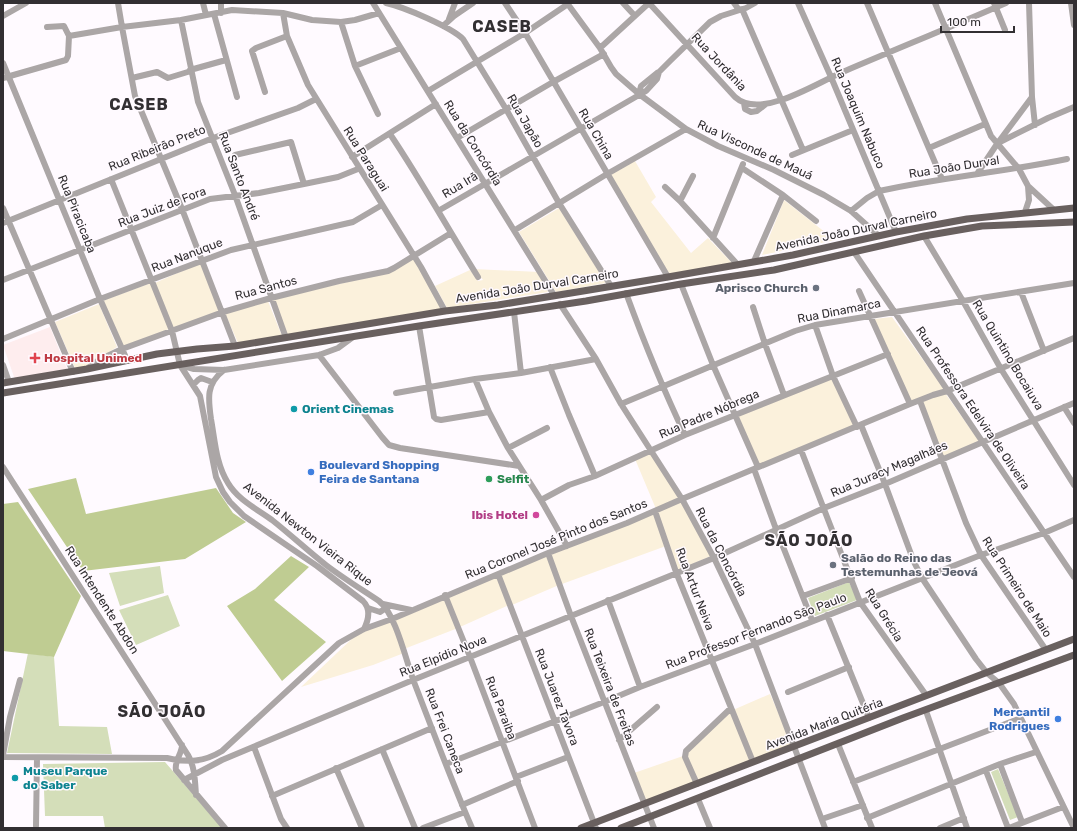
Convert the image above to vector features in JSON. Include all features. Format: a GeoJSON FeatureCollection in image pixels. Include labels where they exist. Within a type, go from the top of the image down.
{"type":"FeatureCollection","features":[{"type":"Feature","properties":{"kind":"main road","name":"Avenida João Durval Carneiro"},"geometry":{"type":"LineString","coordinates":[[6,382],[73,372],[126,360],[178,351],[236,346],[445,311],[498,305],[668,277],[793,255],[896,232],[967,219],[1074,208]]}},
{"type":"Feature","properties":{"kind":"main road"},"geometry":{"type":"LineString","coordinates":[[1065,209],[1069,210],[1072,214],[1071,222]]}},
{"type":"Feature","properties":{"kind":"main road","name":"Avenida João Durval Carneiro"},"geometry":{"type":"LineString","coordinates":[[3,393],[774,270],[795,264],[924,236],[982,226],[1071,222]]}},
{"type":"Feature","properties":{"kind":"main road"},"geometry":{"type":"LineString","coordinates":[[793,255],[791,259],[795,264]]}},
{"type":"Feature","properties":{"kind":"main road"},"geometry":{"type":"LineString","coordinates":[[772,259],[777,260],[780,264],[779,267],[774,270]]}},
{"type":"Feature","properties":{"kind":"main road","name":"Avenida Maria Quitéria"},"geometry":{"type":"LineString","coordinates":[[581,828],[595,826],[645,804],[1074,639]]}},
{"type":"Feature","properties":{"kind":"main road","name":"Avenida Maria Quitéria"},"geometry":{"type":"LineString","coordinates":[[621,828],[1074,655]]}},
{"type":"Feature","properties":{"kind":"street"},"geometry":{"type":"LineString","coordinates":[[3,16],[26,3]]}},
{"type":"Feature","properties":{"kind":"street"},"geometry":{"type":"LineString","coordinates":[[118,3],[137,101],[182,209],[236,346]]}},
{"type":"Feature","properties":{"kind":"street"},"geometry":{"type":"LineString","coordinates":[[203,3],[206,15]]}},
{"type":"Feature","properties":{"kind":"street"},"geometry":{"type":"LineString","coordinates":[[222,3],[217,14],[226,60],[237,97]]}},
{"type":"Feature","properties":{"kind":"street","name":"Rua da Concórdia"},"geometry":{"type":"LineString","coordinates":[[373,3],[554,295]]}},
{"type":"Feature","properties":{"kind":"street"},"geometry":{"type":"LineString","coordinates":[[448,21],[455,3]]}},
{"type":"Feature","properties":{"kind":"street","name":"Rua China"},"geometry":{"type":"LineString","coordinates":[[505,3],[525,33],[668,277]]}},
{"type":"Feature","properties":{"kind":"street"},"geometry":{"type":"LineString","coordinates":[[623,3],[635,16]]}},
{"type":"Feature","properties":{"kind":"street"},"geometry":{"type":"LineString","coordinates":[[457,138],[553,82],[602,51],[649,3]]}},
{"type":"Feature","properties":{"kind":"street","name":"Rua Jordânia"},"geometry":{"type":"LineString","coordinates":[[649,3],[735,97],[744,103],[754,104],[782,100],[995,5],[1006,3]]}},
{"type":"Feature","properties":{"kind":"street"},"geometry":{"type":"LineString","coordinates":[[734,3],[743,7],[803,150]]}},
{"type":"Feature","properties":{"kind":"street","name":"Rua Irã"},"geometry":{"type":"LineString","coordinates":[[438,211],[646,91],[657,79],[660,72],[687,43],[714,19],[755,3]]}},
{"type":"Feature","properties":{"kind":"street","name":"Rua Joaquim Nabuco"},"geometry":{"type":"LineString","coordinates":[[798,3],[831,77],[896,232]]}},
{"type":"Feature","properties":{"kind":"street"},"geometry":{"type":"LineString","coordinates":[[867,3],[942,179]]}},
{"type":"Feature","properties":{"kind":"street"},"geometry":{"type":"LineString","coordinates":[[935,3],[991,136],[1019,169],[1028,186],[1054,210]]}},
{"type":"Feature","properties":{"kind":"street"},"geometry":{"type":"LineString","coordinates":[[1028,3],[1032,97],[1035,125]]}},
{"type":"Feature","properties":{"kind":"street"},"geometry":{"type":"LineString","coordinates":[[1071,3],[1074,24]]}},
{"type":"Feature","properties":{"kind":"street","name":"Rua Japão"},"geometry":{"type":"LineString","coordinates":[[391,4],[443,26],[459,35],[506,109],[559,203],[611,286]]}},
{"type":"Feature","properties":{"kind":"street"},"geometry":{"type":"LineString","coordinates":[[443,26],[469,4]]}},
{"type":"Feature","properties":{"kind":"street"},"geometry":{"type":"LineString","coordinates":[[428,91],[525,33],[568,4]]}},
{"type":"Feature","properties":{"kind":"street","name":"Rua Visconde de Mauá"},"geometry":{"type":"LineString","coordinates":[[568,4],[602,51],[616,74],[639,94],[686,129],[745,159],[824,195],[851,211],[878,236]]}},
{"type":"Feature","properties":{"kind":"street"},"geometry":{"type":"LineString","coordinates":[[995,5],[1005,30]]}},
{"type":"Feature","properties":{"kind":"street"},"geometry":{"type":"LineString","coordinates":[[69,36],[122,27],[181,20],[232,10],[283,13],[312,20],[341,22],[355,20],[379,13]]}},
{"type":"Feature","properties":{"kind":"street","name":"Rua Paraguai"},"geometry":{"type":"LineString","coordinates":[[283,13],[287,36],[316,100],[425,274],[445,311]]}},
{"type":"Feature","properties":{"kind":"street","name":"Rua Santo André"},"geometry":{"type":"LineString","coordinates":[[181,20],[198,102],[235,195],[286,338]]}},
{"type":"Feature","properties":{"kind":"street"},"geometry":{"type":"LineString","coordinates":[[341,22],[355,66],[378,114]]}},
{"type":"Feature","properties":{"kind":"street"},"geometry":{"type":"LineString","coordinates":[[6,77],[66,60],[68,56],[69,36],[64,26],[48,27]]}},
{"type":"Feature","properties":{"kind":"street"},"geometry":{"type":"LineString","coordinates":[[264,92],[252,51],[287,36]]}},
{"type":"Feature","properties":{"kind":"street"},"geometry":{"type":"LineString","coordinates":[[355,66],[401,48]]}},
{"type":"Feature","properties":{"kind":"street"},"geometry":{"type":"LineString","coordinates":[[132,78],[157,72],[168,78],[226,60]]}},
{"type":"Feature","properties":{"kind":"street","name":"Rua Piracicaba"},"geometry":{"type":"LineString","coordinates":[[3,63],[6,77],[60,199],[100,300],[126,360]]}},
{"type":"Feature","properties":{"kind":"street"},"geometry":{"type":"LineString","coordinates":[[977,174],[1032,97]]}},
{"type":"Feature","properties":{"kind":"street","name":"Rua Ribeirão Preto"},"geometry":{"type":"LineString","coordinates":[[5,222],[213,138],[298,108],[316,100]]}},
{"type":"Feature","properties":{"kind":"street"},"geometry":{"type":"LineString","coordinates":[[352,157],[436,104]]}},
{"type":"Feature","properties":{"kind":"street"},"geometry":{"type":"LineString","coordinates":[[997,144],[1053,115],[1074,107]]}},
{"type":"Feature","properties":{"kind":"street"},"geometry":{"type":"LineString","coordinates":[[929,148],[985,124]]}},
{"type":"Feature","properties":{"kind":"street"},"geometry":{"type":"LineString","coordinates":[[515,230],[607,174],[686,129]]}},
{"type":"Feature","properties":{"kind":"street"},"geometry":{"type":"LineString","coordinates":[[792,155],[853,130]]}},
{"type":"Feature","properties":{"kind":"street"},"geometry":{"type":"LineString","coordinates":[[390,134],[420,179],[478,277]]}},
{"type":"Feature","properties":{"kind":"street"},"geometry":{"type":"LineString","coordinates":[[235,155],[291,142],[304,184]]}},
{"type":"Feature","properties":{"kind":"street"},"geometry":{"type":"LineString","coordinates":[[713,238],[745,159]]}},
{"type":"Feature","properties":{"kind":"street","name":"Rua João Durval"},"geometry":{"type":"LineString","coordinates":[[851,211],[867,198],[879,191],[942,179],[1019,169],[1067,159]]}},
{"type":"Feature","properties":{"kind":"street"},"geometry":{"type":"LineString","coordinates":[[757,177],[761,165]]}},
{"type":"Feature","properties":{"kind":"street","name":"Rua Juiz de Fora"},"geometry":{"type":"LineString","coordinates":[[3,280],[30,271],[210,199],[259,193],[338,177],[358,168]]}},
{"type":"Feature","properties":{"kind":"street"},"geometry":{"type":"LineString","coordinates":[[742,168],[783,195],[816,221]]}},
{"type":"Feature","properties":{"kind":"street"},"geometry":{"type":"LineString","coordinates":[[680,201],[693,176]]}},
{"type":"Feature","properties":{"kind":"street","name":"Avenida Newton Vieira Rique"},"geometry":{"type":"LineString","coordinates":[[111,179],[172,331],[178,351],[180,365],[200,396],[218,483],[230,502],[244,516],[353,592],[368,608]]}},
{"type":"Feature","properties":{"kind":"street"},"geometry":{"type":"LineString","coordinates":[[1025,212],[1029,200],[1028,186]]}},
{"type":"Feature","properties":{"kind":"street"},"geometry":{"type":"LineString","coordinates":[[666,187],[738,265]]}},
{"type":"Feature","properties":{"kind":"street"},"geometry":{"type":"LineString","coordinates":[[754,261],[783,195]]}},
{"type":"Feature","properties":{"kind":"street","name":"Rua Nanuque"},"geometry":{"type":"LineString","coordinates":[[3,339],[231,250],[353,222],[382,205]]}},
{"type":"Feature","properties":{"kind":"street"},"geometry":{"type":"LineString","coordinates":[[3,208],[5,222],[30,271],[73,372]]}},
{"type":"Feature","properties":{"kind":"street","name":"Rua Santos"},"geometry":{"type":"LineString","coordinates":[[87,369],[99,360],[122,349],[223,312],[339,281],[388,271],[451,233]]}},
{"type":"Feature","properties":{"kind":"street","name":"Rua Quintino Bocaiuva"},"geometry":{"type":"LineString","coordinates":[[924,236],[1001,369],[1074,485]]}},
{"type":"Feature","properties":{"kind":"street","name":"Rua Professora Edelvira de Oliveira"},"geometry":{"type":"LineString","coordinates":[[854,252],[1074,577]]}},
{"type":"Feature","properties":{"kind":"street","name":"Rua Dinamarca"},"geometry":{"type":"LineString","coordinates":[[621,404],[795,331],[814,325],[1074,283]]}},
{"type":"Feature","properties":{"kind":"street"},"geometry":{"type":"LineString","coordinates":[[681,284],[713,366],[735,414],[756,468],[776,529],[812,620]]}},
{"type":"Feature","properties":{"kind":"street"},"geometry":{"type":"LineString","coordinates":[[859,291],[910,404]]}},
{"type":"Feature","properties":{"kind":"street"},"geometry":{"type":"LineString","coordinates":[[1021,292],[1044,350]]}},
{"type":"Feature","properties":{"kind":"street"},"geometry":{"type":"LineString","coordinates":[[626,293],[662,387],[685,435]]}},
{"type":"Feature","properties":{"kind":"street","name":"Rua da Concórdia"},"geometry":{"type":"LineString","coordinates":[[560,304],[596,359],[621,404],[682,499],[714,558],[755,644],[798,760],[822,819],[823,827]]}},
{"type":"Feature","properties":{"kind":"street"},"geometry":{"type":"LineString","coordinates":[[753,307],[784,395]]}},
{"type":"Feature","properties":{"kind":"street"},"geometry":{"type":"LineString","coordinates":[[514,312],[522,373]]}},
{"type":"Feature","properties":{"kind":"street"},"geometry":{"type":"LineString","coordinates":[[814,325],[833,376],[859,426],[885,484],[909,549],[922,578],[976,659],[999,683],[1014,704],[1074,828]]}},
{"type":"Feature","properties":{"kind":"street"},"geometry":{"type":"LineString","coordinates":[[419,326],[433,415],[436,419],[441,420],[489,412]]}},
{"type":"Feature","properties":{"kind":"street"},"geometry":{"type":"LineString","coordinates":[[180,365],[194,369],[224,370],[319,355],[338,348],[353,337]]}},
{"type":"Feature","properties":{"kind":"street","name":"Rua Coronel José Pinto dos Santos"},"geometry":{"type":"LineString","coordinates":[[191,760],[204,760],[222,751],[339,644],[364,629],[392,619],[548,553],[606,532],[910,404],[948,391],[1074,338]]}},
{"type":"Feature","properties":{"kind":"street","name":"Rua Padre Nóbrega"},"geometry":{"type":"LineString","coordinates":[[541,500],[569,485],[595,476],[685,435],[888,354]]}},
{"type":"Feature","properties":{"kind":"street"},"geometry":{"type":"LineString","coordinates":[[319,355],[382,437],[390,445],[400,448],[518,466]]}},
{"type":"Feature","properties":{"kind":"street"},"geometry":{"type":"LineString","coordinates":[[396,393],[429,386],[522,373],[596,359]]}},
{"type":"Feature","properties":{"kind":"street"},"geometry":{"type":"LineString","coordinates":[[3,365],[6,382]]}},
{"type":"Feature","properties":{"kind":"street"},"geometry":{"type":"LineString","coordinates":[[550,367],[595,476]]}},
{"type":"Feature","properties":{"kind":"street"},"geometry":{"type":"LineString","coordinates":[[194,385],[201,378],[212,382],[217,375],[224,370]]}},
{"type":"Feature","properties":{"kind":"street"},"geometry":{"type":"LineString","coordinates":[[475,379],[489,412],[518,466],[541,500],[568,546]]}},
{"type":"Feature","properties":{"kind":"street","name":"Avenida Newton Vieira Rique"},"geometry":{"type":"LineString","coordinates":[[212,382],[209,390],[209,405],[218,458],[223,475],[235,493],[273,521],[326,564],[384,606],[392,619]]}},
{"type":"Feature","properties":{"kind":"street","name":"Rua Primeiro de Maio"},"geometry":{"type":"LineString","coordinates":[[920,401],[966,523],[981,555],[1046,650]]}},
{"type":"Feature","properties":{"kind":"street","name":"Rua Juracy Magalhães"},"geometry":{"type":"LineString","coordinates":[[714,558],[824,508],[885,484],[1074,403]]}},
{"type":"Feature","properties":{"kind":"street"},"geometry":{"type":"LineString","coordinates":[[1064,407],[1074,423]]}},
{"type":"Feature","properties":{"kind":"street"},"geometry":{"type":"LineString","coordinates":[[508,448],[547,428]]}},
{"type":"Feature","properties":{"kind":"street","name":"Rua Grécia"},"geometry":{"type":"LineString","coordinates":[[801,450],[852,578],[860,602],[926,695]]}},
{"type":"Feature","properties":{"kind":"street","name":"Rua Intendente Abdon"},"geometry":{"type":"LineString","coordinates":[[3,467],[6,478],[191,760],[196,795]]}},
{"type":"Feature","properties":{"kind":"street","name":"Rua Artur Neiva"},"geometry":{"type":"LineString","coordinates":[[656,511],[676,572],[753,762]]}},
{"type":"Feature","properties":{"kind":"street","name":"Rua Professor Fernando São Paulo"},"geometry":{"type":"LineString","coordinates":[[446,764],[640,687],[755,644],[812,620],[981,555],[1044,533],[1074,520]]}},
{"type":"Feature","properties":{"kind":"street"},"geometry":{"type":"LineString","coordinates":[[266,530],[273,521]]}},
{"type":"Feature","properties":{"kind":"street","name":"Rua Teixeira de Freitas"},"geometry":{"type":"LineString","coordinates":[[548,553],[604,702],[654,828]]}},
{"type":"Feature","properties":{"kind":"street","name":"Rua Elpídio Nova"},"geometry":{"type":"LineString","coordinates":[[184,780],[212,765],[413,680],[676,572],[714,558]]}},
{"type":"Feature","properties":{"kind":"street","name":"Rua Juarez Tavora"},"geometry":{"type":"LineString","coordinates":[[498,574],[595,826]]}},
{"type":"Feature","properties":{"kind":"street"},"geometry":{"type":"LineString","coordinates":[[803,596],[852,578]]}},
{"type":"Feature","properties":{"kind":"street","name":"Rua Paraiba"},"geometry":{"type":"LineString","coordinates":[[445,596],[470,657],[535,828]]}},
{"type":"Feature","properties":{"kind":"street"},"geometry":{"type":"LineString","coordinates":[[608,600],[640,687]]}},
{"type":"Feature","properties":{"kind":"street"},"geometry":{"type":"LineString","coordinates":[[364,629],[369,618],[368,608],[380,612],[384,606],[411,610]]}},
{"type":"Feature","properties":{"kind":"street"},"geometry":{"type":"LineString","coordinates":[[828,615],[868,718]]}},
{"type":"Feature","properties":{"kind":"street","name":"Rua Frei Caneca"},"geometry":{"type":"LineString","coordinates":[[392,619],[413,680],[472,828]]}},
{"type":"Feature","properties":{"kind":"street"},"geometry":{"type":"LineString","coordinates":[[788,692],[849,667]]}},
{"type":"Feature","properties":{"kind":"street"},"geometry":{"type":"LineString","coordinates":[[20,680],[10,717],[3,756],[37,758],[167,758],[191,760]]}},
{"type":"Feature","properties":{"kind":"street"},"geometry":{"type":"LineString","coordinates":[[619,740],[657,707]]}},
{"type":"Feature","properties":{"kind":"street"},"geometry":{"type":"LineString","coordinates":[[697,784],[685,757],[686,751],[730,708]]}},
{"type":"Feature","properties":{"kind":"street"},"geometry":{"type":"LineString","coordinates":[[926,711],[967,828]]}},
{"type":"Feature","properties":{"kind":"street"},"geometry":{"type":"LineString","coordinates":[[853,782],[1020,718]]}},
{"type":"Feature","properties":{"kind":"street"},"geometry":{"type":"LineString","coordinates":[[272,796],[432,728]]}},
{"type":"Feature","properties":{"kind":"street"},"geometry":{"type":"LineString","coordinates":[[838,744],[872,828]]}},
{"type":"Feature","properties":{"kind":"street"},"geometry":{"type":"LineString","coordinates":[[182,745],[175,763],[176,770],[225,828]]}},
{"type":"Feature","properties":{"kind":"street"},"geometry":{"type":"LineString","coordinates":[[254,747],[281,819],[287,828]]}},
{"type":"Feature","properties":{"kind":"street"},"geometry":{"type":"LineString","coordinates":[[382,749],[415,828]]}},
{"type":"Feature","properties":{"kind":"street"},"geometry":{"type":"LineString","coordinates":[[867,818],[1000,764],[1036,752]]}},
{"type":"Feature","properties":{"kind":"street"},"geometry":{"type":"LineString","coordinates":[[462,805],[568,757]]}},
{"type":"Feature","properties":{"kind":"street"},"geometry":{"type":"LineString","coordinates":[[36,826],[37,758]]}},
{"type":"Feature","properties":{"kind":"street"},"geometry":{"type":"LineString","coordinates":[[1000,764],[1022,822]]}},
{"type":"Feature","properties":{"kind":"street"},"geometry":{"type":"LineString","coordinates":[[336,768],[362,828]]}},
{"type":"Feature","properties":{"kind":"street"},"geometry":{"type":"LineString","coordinates":[[986,770],[1009,828],[1063,807]]}},
{"type":"Feature","properties":{"kind":"street"},"geometry":{"type":"LineString","coordinates":[[698,799],[710,828]]}},
{"type":"Feature","properties":{"kind":"street"},"geometry":{"type":"LineString","coordinates":[[822,819],[863,805]]}},
{"type":"Feature","properties":{"kind":"street"},"geometry":{"type":"LineString","coordinates":[[423,828],[465,812]]}},
{"type":"Feature","properties":{"kind":"street"},"geometry":{"type":"LineString","coordinates":[[940,828],[964,818]]}},
{"type":"Feature","properties":{"kind":"shaded area"},"geometry":{"type":"Polygon","coordinates":[[[635,161],[656,197],[651,202],[691,253],[708,238],[732,263],[671,275],[665,269],[609,175],[635,161]]]}},
{"type":"Feature","properties":{"kind":"shaded area"},"geometry":{"type":"Polygon","coordinates":[[[784,200],[835,240],[762,255],[784,200]]]}},
{"type":"Feature","properties":{"kind":"shaded area"},"geometry":{"type":"Polygon","coordinates":[[[559,208],[606,283],[556,292],[519,232],[559,208]]]}},
{"type":"Feature","properties":{"kind":"shaded area"},"geometry":{"type":"Polygon","coordinates":[[[413,258],[443,310],[286,336],[272,299],[392,272],[413,258]]]}},
{"type":"Feature","properties":{"kind":"shaded area"},"geometry":{"type":"Polygon","coordinates":[[[200,263],[220,311],[173,328],[155,283],[200,263]]]}},
{"type":"Feature","properties":{"kind":"shaded area"},"geometry":{"type":"Polygon","coordinates":[[[474,269],[539,272],[548,292],[447,308],[435,286],[470,270],[478,281],[483,280],[474,269]]]}},
{"type":"Feature","properties":{"kind":"shaded area"},"geometry":{"type":"Polygon","coordinates":[[[151,283],[169,329],[122,347],[102,301],[151,283]]]}},
{"type":"Feature","properties":{"kind":"shaded area"},"geometry":{"type":"Polygon","coordinates":[[[268,301],[282,336],[238,343],[225,313],[268,301]]]}},
{"type":"Feature","properties":{"kind":"shaded area"},"geometry":{"type":"Polygon","coordinates":[[[99,304],[117,347],[87,366],[75,368],[55,322],[99,304]]]}},
{"type":"Feature","properties":{"kind":"shaded area"},"geometry":{"type":"Polygon","coordinates":[[[892,317],[944,389],[910,402],[874,319],[892,317]]]}},
{"type":"Feature","properties":{"kind":"shaded area","name":"Hospital Unimed"},"geometry":{"type":"Polygon","coordinates":[[[50,327],[67,369],[16,378],[14,377],[3,345],[50,327]]]}},
{"type":"Feature","properties":{"kind":"shaded area"},"geometry":{"type":"Polygon","coordinates":[[[833,378],[855,426],[759,466],[738,415],[833,378]]]}},
{"type":"Feature","properties":{"kind":"shaded area"},"geometry":{"type":"Polygon","coordinates":[[[945,393],[979,441],[942,457],[922,402],[945,393]]]}},
{"type":"Feature","properties":{"kind":"shaded area"},"geometry":{"type":"Polygon","coordinates":[[[650,452],[680,499],[656,509],[635,459],[650,452]]]}},
{"type":"Feature","properties":{"kind":"shaded area"},"geometry":{"type":"Polygon","coordinates":[[[681,501],[711,556],[676,571],[657,512],[681,501]]]}},
{"type":"Feature","properties":{"kind":"shaded area"},"geometry":{"type":"Polygon","coordinates":[[[655,513],[666,546],[562,584],[550,554],[655,513]]]}},
{"type":"Feature","properties":{"kind":"shaded area"},"geometry":{"type":"Polygon","coordinates":[[[548,555],[559,585],[512,605],[499,575],[548,555]]]}},
{"type":"Feature","properties":{"kind":"shaded area"},"geometry":{"type":"Polygon","coordinates":[[[497,576],[509,605],[460,627],[447,597],[497,576]]]}},
{"type":"Feature","properties":{"kind":"shaded area"},"geometry":{"type":"Polygon","coordinates":[[[444,598],[458,628],[404,649],[394,620],[444,598]]]}},
{"type":"Feature","properties":{"kind":"shaded area"},"geometry":{"type":"Polygon","coordinates":[[[391,621],[404,653],[373,665],[301,687],[357,634],[391,621]]]}},
{"type":"Feature","properties":{"kind":"shaded area"},"geometry":{"type":"Polygon","coordinates":[[[770,694],[792,744],[754,761],[733,710],[770,694]]]}},
{"type":"Feature","properties":{"kind":"shaded area"},"geometry":{"type":"Polygon","coordinates":[[[730,712],[751,761],[697,782],[686,753],[730,712]]]}},
{"type":"Feature","properties":{"kind":"shaded area"},"geometry":{"type":"Polygon","coordinates":[[[683,756],[694,783],[646,802],[634,773],[683,756]]]}},
{"type":"Feature","properties":{"kind":"green space"},"geometry":{"type":"Polygon","coordinates":[[[76,478],[86,514],[216,488],[233,513],[246,522],[185,559],[83,571],[28,489],[76,478]]]}},
{"type":"Feature","properties":{"kind":"green space"},"geometry":{"type":"Polygon","coordinates":[[[18,502],[81,596],[54,657],[3,651],[3,504],[18,502]]]}},
{"type":"Feature","properties":{"kind":"green space"},"geometry":{"type":"Polygon","coordinates":[[[291,556],[309,567],[274,600],[326,642],[282,681],[227,606],[255,589],[291,556]]]}},
{"type":"Feature","properties":{"kind":"green space"},"geometry":{"type":"Polygon","coordinates":[[[160,566],[164,593],[120,606],[109,573],[160,566]]]}},
{"type":"Feature","properties":{"kind":"green space"},"geometry":{"type":"Polygon","coordinates":[[[849,582],[857,600],[815,616],[808,598],[849,582]]]}},
{"type":"Feature","properties":{"kind":"green space"},"geometry":{"type":"Polygon","coordinates":[[[168,595],[180,626],[136,645],[119,610],[168,595]]]}},
{"type":"Feature","properties":{"kind":"green space"},"geometry":{"type":"Polygon","coordinates":[[[28,653],[54,657],[59,726],[107,727],[112,754],[7,753],[28,653]]]}},
{"type":"Feature","properties":{"kind":"green space"},"geometry":{"type":"Polygon","coordinates":[[[165,762],[222,828],[105,828],[103,816],[45,816],[43,764],[165,762]]]}},
{"type":"Feature","properties":{"kind":"green space"},"geometry":{"type":"Polygon","coordinates":[[[998,769],[1018,817],[1010,820],[991,772],[998,769]]]}},
{"type":"Feature","properties":{"kind":"place","name":"Aprisco Church"},"geometry":{"type":"Point","coordinates":[816,288]}},
{"type":"Feature","properties":{"kind":"place","name":"Hospital Unimed"},"geometry":{"type":"Point","coordinates":[35,358]}},
{"type":"Feature","properties":{"kind":"place","name":"Orient Cinemas"},"geometry":{"type":"Point","coordinates":[294,409]}},
{"type":"Feature","properties":{"kind":"place","name":"Boulevard Shopping Feira de Santana"},"geometry":{"type":"Point","coordinates":[311,472]}},
{"type":"Feature","properties":{"kind":"place","name":"Selfit"},"geometry":{"type":"Point","coordinates":[489,479]}},
{"type":"Feature","properties":{"kind":"place","name":"Ibis Hotel"},"geometry":{"type":"Point","coordinates":[536,515]}},
{"type":"Feature","properties":{"kind":"place","name":"Salão do Reino das Testemunhas de Jeová"},"geometry":{"type":"Point","coordinates":[833,565]}},
{"type":"Feature","properties":{"kind":"place","name":"Mercantil Rodrigues"},"geometry":{"type":"Point","coordinates":[1058,719]}},
{"type":"Feature","properties":{"kind":"place","name":"Museu Parque do Saber"},"geometry":{"type":"Point","coordinates":[15,778]}},
{"type":"Feature","properties":{"kind":"district","name":"CASEB"},"geometry":{"type":"Point","coordinates":[502,26]}},
{"type":"Feature","properties":{"kind":"district","name":"CASEB"},"geometry":{"type":"Point","coordinates":[139,104]}},
{"type":"Feature","properties":{"kind":"district","name":"SÃO JOÃO"},"geometry":{"type":"Point","coordinates":[809,540]}},
{"type":"Feature","properties":{"kind":"district","name":"SÃO JOÃO"},"geometry":{"type":"Point","coordinates":[162,711]}}]}
